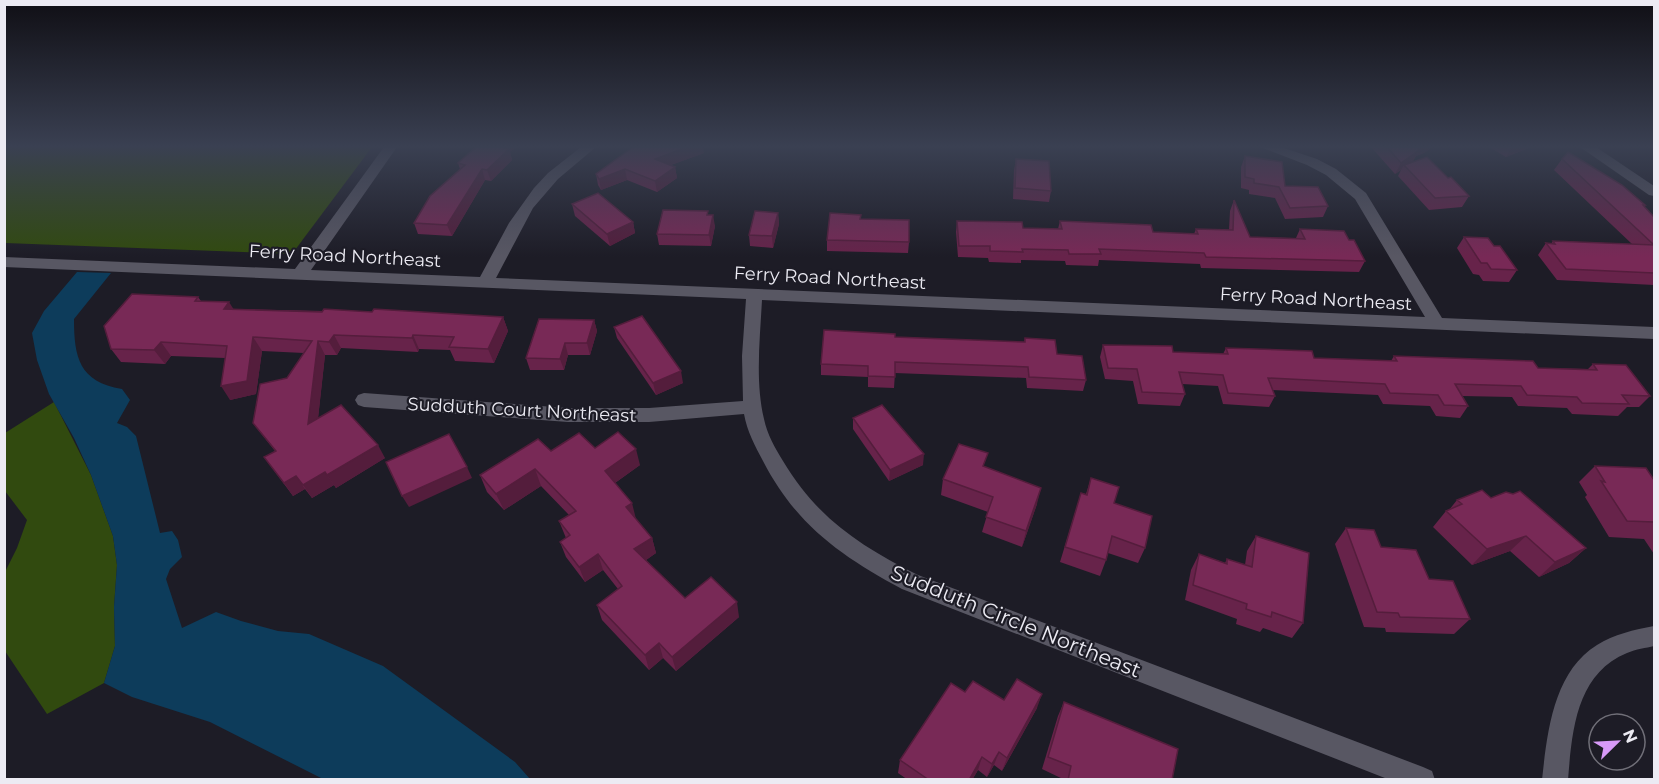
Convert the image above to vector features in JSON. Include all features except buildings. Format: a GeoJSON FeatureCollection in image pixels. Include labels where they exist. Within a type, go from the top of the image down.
{"type":"FeatureCollection","features":[{"type":"Feature","properties":{"kind":"street"},"geometry":{"type":"LineString","coordinates":[[300,274],[365,184]]}},
{"type":"Feature","properties":{"kind":"street"},"geometry":{"type":"LineString","coordinates":[[486,282],[514,224],[530,200],[545,184]]}},
{"type":"Feature","properties":{"kind":"street"},"geometry":{"type":"LineString","coordinates":[[1347,184],[1361,196],[1437,324]]}},
{"type":"Feature","properties":{"kind":"street"},"geometry":{"type":"LineString","coordinates":[[1641,184],[1654,192]]}},
{"type":"Feature","properties":{"kind":"street","name":"Ferry Road Northeast"},"geometry":{"type":"LineString","coordinates":[[4,261],[1654,333]]}},
{"type":"Feature","properties":{"kind":"street","name":"Sudduth Circle Northeast"},"geometry":{"type":"LineString","coordinates":[[754,294],[750,362],[753,407],[760,437],[787,488],[804,509],[838,540],[869,561],[910,582],[1423,780]]}},
{"type":"Feature","properties":{"kind":"street","name":"Sudduth Court Northeast"},"geometry":{"type":"LineString","coordinates":[[364,400],[568,415],[649,415],[753,407]]}},
{"type":"Feature","properties":{"kind":"street"},"geometry":{"type":"LineString","coordinates":[[1555,780],[1559,735],[1565,705],[1576,682],[1598,658],[1617,646],[1654,636]]}},
{"type":"Feature","properties":{"kind":"green space"},"geometry":{"type":"Polygon","coordinates":[[[5,184],[345,184],[292,254],[5,243],[5,184]]]}},
{"type":"Feature","properties":{"kind":"green space"},"geometry":{"type":"Polygon","coordinates":[[[54,402],[91,475],[113,536],[117,565],[114,607],[115,646],[104,683],[47,714],[5,651],[4,574],[27,520],[5,491],[5,433],[54,402]]]}},
{"type":"Feature","properties":{"kind":"water"},"geometry":{"type":"Polygon","coordinates":[[[77,272],[111,273],[74,319],[75,345],[82,366],[88,374],[108,386],[122,389],[130,400],[117,423],[127,427],[136,436],[160,533],[172,531],[178,540],[182,557],[170,569],[166,579],[182,628],[216,612],[278,631],[309,634],[383,666],[515,762],[530,779],[323,779],[210,722],[132,697],[104,683],[115,646],[114,607],[117,565],[113,536],[91,475],[74,438],[49,394],[37,360],[32,333],[44,311],[77,272]]]}}]}
